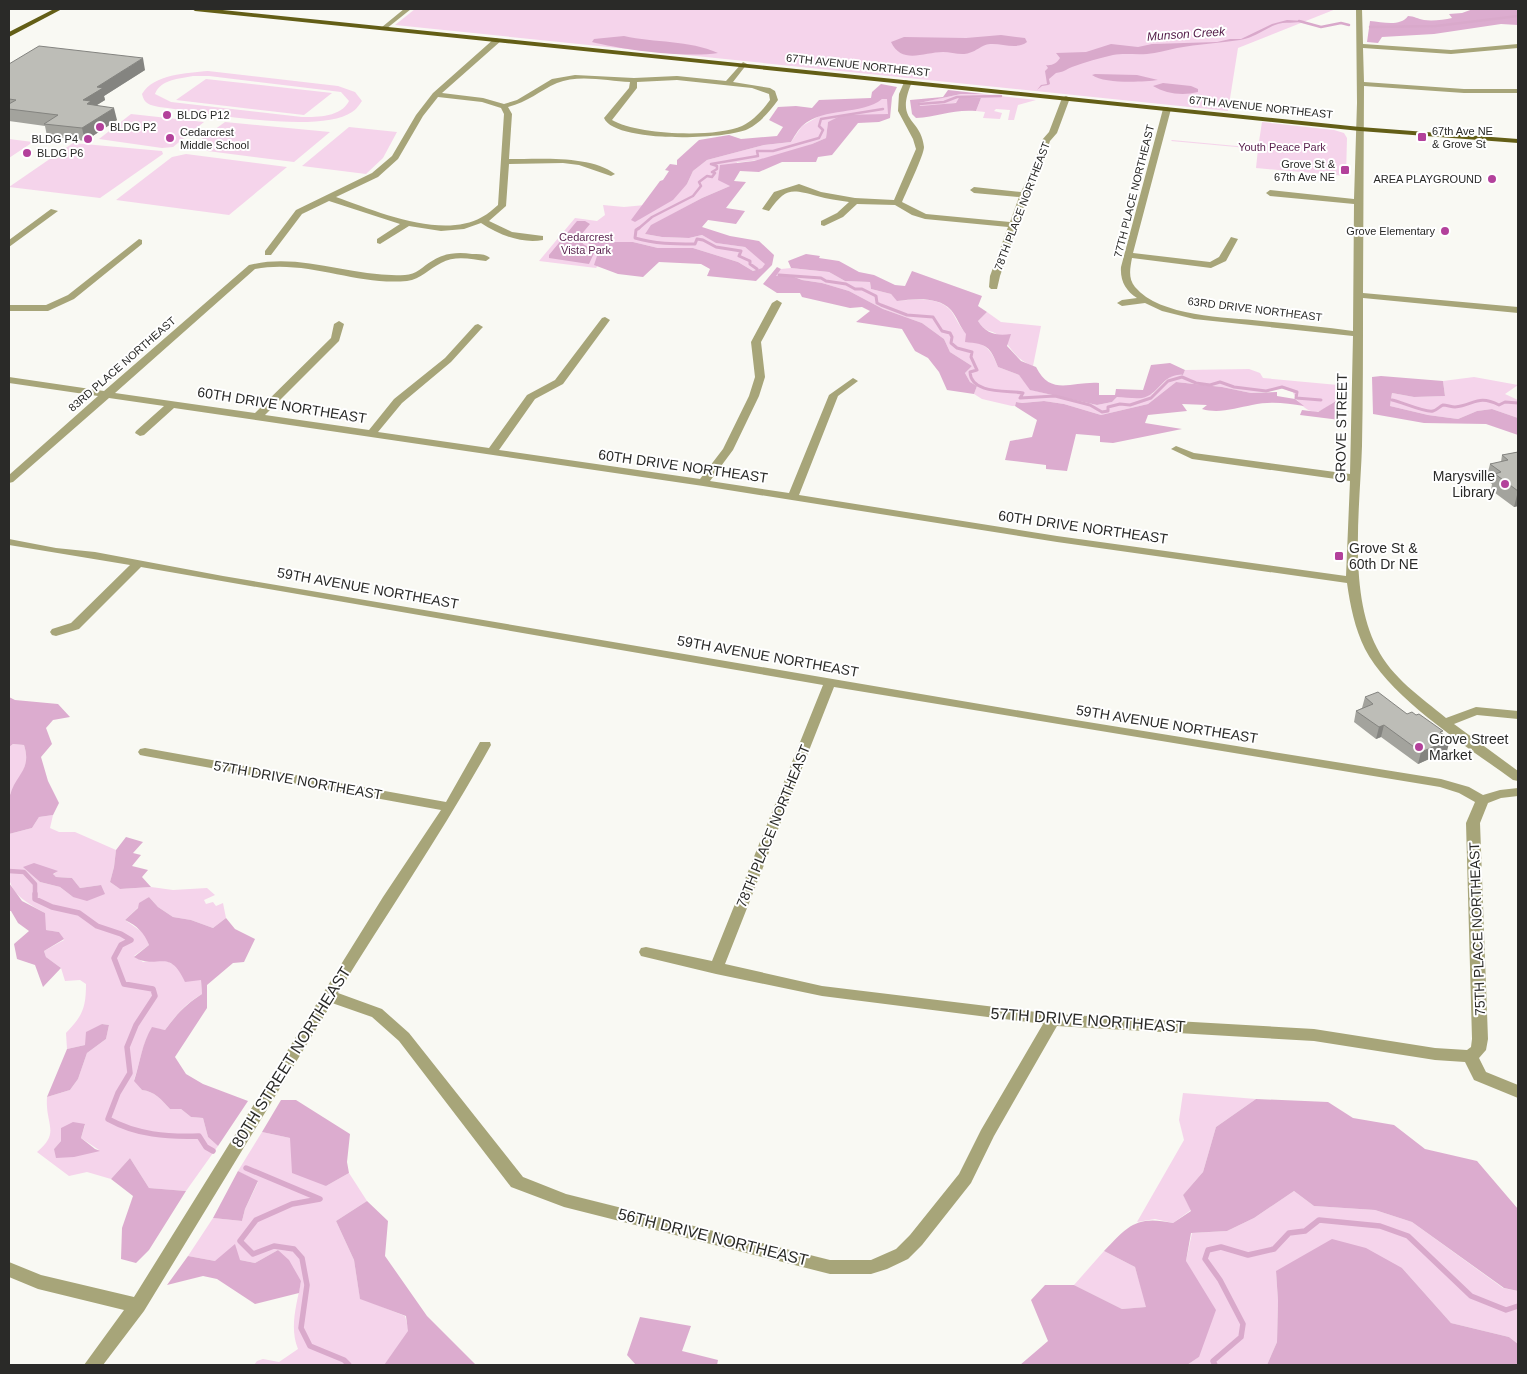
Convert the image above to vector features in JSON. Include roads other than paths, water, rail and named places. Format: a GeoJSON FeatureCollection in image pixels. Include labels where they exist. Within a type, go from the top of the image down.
{"type":"FeatureCollection","features":[{"type":"Feature","properties":{"kind":"main road"},"geometry":{"type":"LineString","coordinates":[[9,35],[59,9]]}},
{"type":"Feature","properties":{"kind":"main road","name":"67TH AVENUE NORTHEAST"},"geometry":{"type":"LineString","coordinates":[[195,9],[1360,129],[1518,142]]}},
{"type":"Feature","properties":{"kind":"street"},"geometry":{"type":"LineString","coordinates":[[384,28],[408,9]]}},
{"type":"Feature","properties":{"kind":"street","name":"GROVE STREET"},"geometry":{"type":"LineString","coordinates":[[1360,9],[1358,400],[1352,580],[1357,610],[1371,649],[1396,683],[1444,723],[1518,777]]}},
{"type":"Feature","properties":{"kind":"street"},"geometry":{"type":"LineString","coordinates":[[268,253],[299,212],[374,175],[395,157],[420,115],[436,95],[498,40]]}},
{"type":"Feature","properties":{"kind":"street"},"geometry":{"type":"LineString","coordinates":[[1360,46],[1451,52],[1518,46]]}},
{"type":"Feature","properties":{"kind":"street"},"geometry":{"type":"LineString","coordinates":[[728,83],[743,64]]}},
{"type":"Feature","properties":{"kind":"street"},"geometry":{"type":"LineString","coordinates":[[436,95],[483,100],[504,106],[520,102],[548,84],[559,80],[586,77],[634,80],[664,78],[728,83],[767,90],[772,93],[774,100],[759,119],[748,126],[722,134],[702,136],[631,129],[612,124],[609,121],[609,114],[633,88],[634,80]]}},
{"type":"Feature","properties":{"kind":"street"},"geometry":{"type":"LineString","coordinates":[[897,203],[920,149],[901,113],[900,103],[908,82]]}},
{"type":"Feature","properties":{"kind":"street"},"geometry":{"type":"LineString","coordinates":[[1360,84],[1464,91],[1518,91]]}},
{"type":"Feature","properties":{"kind":"street","name":"78TH PLACE NORTHEAST"},"geometry":{"type":"LineString","coordinates":[[994,287],[995,276],[1024,195],[1039,162],[1046,140],[1053,133],[1066,98]]}},
{"type":"Feature","properties":{"kind":"street"},"geometry":{"type":"LineString","coordinates":[[329,198],[406,224],[446,227],[482,220],[495,213],[502,206],[508,114],[504,106]]}},
{"type":"Feature","properties":{"kind":"street","name":"77TH PLACE NORTHEAST"},"geometry":{"type":"LineString","coordinates":[[1147,300],[1132,289],[1126,278],[1128,255],[1167,109]]}},
{"type":"Feature","properties":{"kind":"street"},"geometry":{"type":"LineString","coordinates":[[505,162],[563,161],[580,164],[611,174]]}},
{"type":"Feature","properties":{"kind":"street"},"geometry":{"type":"LineString","coordinates":[[766,209],[777,194],[799,187],[819,194],[855,201],[897,203],[915,213],[926,216],[1013,225]]}},
{"type":"Feature","properties":{"kind":"street"},"geometry":{"type":"LineString","coordinates":[[974,190],[1024,195]]}},
{"type":"Feature","properties":{"kind":"street"},"geometry":{"type":"LineString","coordinates":[[1270,193],[1358,202]]}},
{"type":"Feature","properties":{"kind":"street"},"geometry":{"type":"LineString","coordinates":[[824,222],[840,215],[855,201]]}},
{"type":"Feature","properties":{"kind":"street"},"geometry":{"type":"LineString","coordinates":[[9,244],[54,210]]}},
{"type":"Feature","properties":{"kind":"street"},"geometry":{"type":"LineString","coordinates":[[482,220],[501,233],[519,237],[540,238]]}},
{"type":"Feature","properties":{"kind":"street"},"geometry":{"type":"LineString","coordinates":[[380,241],[406,224]]}},
{"type":"Feature","properties":{"kind":"street"},"geometry":{"type":"LineString","coordinates":[[1128,255],[1211,265],[1223,259],[1234,239]]}},
{"type":"Feature","properties":{"kind":"street"},"geometry":{"type":"LineString","coordinates":[[9,308],[48,308],[72,297],[83,290],[139,242]]}},
{"type":"Feature","properties":{"kind":"street","name":"83RD PLACE NORTHEAST"},"geometry":{"type":"LineString","coordinates":[[9,480],[252,267],[277,262],[390,278],[410,278],[438,260],[447,257],[461,255],[486,258]]}},
{"type":"Feature","properties":{"kind":"street"},"geometry":{"type":"LineString","coordinates":[[1358,295],[1518,310]]}},
{"type":"Feature","properties":{"kind":"street"},"geometry":{"type":"LineString","coordinates":[[1122,303],[1147,300]]}},
{"type":"Feature","properties":{"kind":"street","name":"63RD DRIVE NORTHEAST"},"geometry":{"type":"LineString","coordinates":[[1147,300],[1172,311],[1194,316],[1357,334]]}},
{"type":"Feature","properties":{"kind":"street"},"geometry":{"type":"LineString","coordinates":[[703,483],[728,450],[754,396],[760,377],[756,342],[777,303]]}},
{"type":"Feature","properties":{"kind":"street"},"geometry":{"type":"LineString","coordinates":[[492,452],[531,397],[559,382],[605,320]]}},
{"type":"Feature","properties":{"kind":"street"},"geometry":{"type":"LineString","coordinates":[[258,416],[336,339],[339,324]]}},
{"type":"Feature","properties":{"kind":"street"},"geometry":{"type":"LineString","coordinates":[[371,434],[398,401],[448,360],[478,327]]}},
{"type":"Feature","properties":{"kind":"street","name":"60TH DRIVE NORTHEAST"},"geometry":{"type":"LineString","coordinates":[[9,380],[703,483],[1057,539],[1352,580]]}},
{"type":"Feature","properties":{"kind":"street"},"geometry":{"type":"LineString","coordinates":[[793,497],[834,394],[853,381]]}},
{"type":"Feature","properties":{"kind":"street"},"geometry":{"type":"LineString","coordinates":[[140,433],[173,403]]}},
{"type":"Feature","properties":{"kind":"street"},"geometry":{"type":"LineString","coordinates":[[1176,449],[1192,456],[1354,478]]}},
{"type":"Feature","properties":{"kind":"street","name":"59TH AVENUE NORTHEAST"},"geometry":{"type":"LineString","coordinates":[[9,542],[56,551],[95,555],[830,682],[1441,783],[1464,790],[1482,800]]}},
{"type":"Feature","properties":{"kind":"street"},"geometry":{"type":"LineString","coordinates":[[56,632],[75,626],[138,563]]}},
{"type":"Feature","properties":{"kind":"street","name":"78TH PLACE NORTHEAST"},"geometry":{"type":"LineString","coordinates":[[716,969],[830,682]]}},
{"type":"Feature","properties":{"kind":"street"},"geometry":{"type":"LineString","coordinates":[[1444,723],[1476,711],[1518,715]]}},
{"type":"Feature","properties":{"kind":"street","name":"80TH STREET NORTHEAST"},"geometry":{"type":"LineString","coordinates":[[93,1365],[138,1306],[388,900],[450,807],[485,745]]}},
{"type":"Feature","properties":{"kind":"street","name":"57TH DRIVE NORTHEAST"},"geometry":{"type":"LineString","coordinates":[[146,752],[450,807]]}},
{"type":"Feature","properties":{"kind":"street"},"geometry":{"type":"LineString","coordinates":[[1482,800],[1500,794],[1518,792]]}},
{"type":"Feature","properties":{"kind":"street","name":"75TH PLACE NORTHEAST"},"geometry":{"type":"LineString","coordinates":[[1470,1056],[1478,1050],[1480,1039],[1473,823],[1482,800]]}},
{"type":"Feature","properties":{"kind":"street","name":"57TH DRIVE NORTHEAST"},"geometry":{"type":"LineString","coordinates":[[646,952],[822,992],[1053,1020],[1314,1035],[1435,1054],[1470,1056]]}},
{"type":"Feature","properties":{"kind":"street","name":"56TH DRIVE NORTHEAST"},"geometry":{"type":"LineString","coordinates":[[329,996],[377,1013],[404,1037],[517,1182],[564,1200],[830,1267],[871,1267],[887,1262],[902,1254],[916,1240],[965,1178],[987,1134],[1053,1020]]}},
{"type":"Feature","properties":{"kind":"street"},"geometry":{"type":"LineString","coordinates":[[1470,1056],[1480,1076],[1518,1092]]}},
{"type":"Feature","properties":{"kind":"street"},"geometry":{"type":"LineString","coordinates":[[9,1269],[38,1282],[138,1306]]}},
{"type":"Feature","properties":{"kind":"waterway","name":"Munson Creek"},"geometry":{"type":"LineString","coordinates":[[1370,27],[1436,26],[1518,16]]}},
{"type":"Feature","properties":{"kind":"waterway","name":"Munson Creek"},"geometry":{"type":"LineString","coordinates":[[1299,21],[1321,27],[1341,23],[1349,25]]}},
{"type":"Feature","properties":{"kind":"waterway","name":"Munson Creek"},"geometry":{"type":"LineString","coordinates":[[919,104],[944,102],[957,97],[1001,96]]}},
{"type":"Feature","properties":{"kind":"waterway","name":"Munson Creek"},"geometry":{"type":"LineString","coordinates":[[638,229],[652,217],[693,196],[701,186],[699,182],[707,176],[712,177],[715,173],[712,172],[717,169],[717,166],[711,164],[758,156],[757,151],[773,151],[819,138],[823,130],[819,126],[821,119],[883,109]]}},
{"type":"Feature","properties":{"kind":"waterway","name":"Munson Creek"},"geometry":{"type":"LineString","coordinates":[[639,228],[636,230],[635,238],[642,240],[695,244],[697,239],[716,247],[741,251],[739,256],[750,261],[750,264],[757,269]]}},
{"type":"Feature","properties":{"kind":"waterway","name":"Munson Creek"},"geometry":{"type":"LineString","coordinates":[[779,275],[821,278],[826,281],[846,284],[876,296],[877,303],[907,315],[933,317],[942,331],[950,333],[952,337],[951,343],[957,348],[972,352],[971,357],[977,370],[970,372],[972,379],[977,385],[992,390],[1023,393],[1020,398],[1055,396],[1090,405],[1102,412],[1108,411],[1108,407],[1120,404],[1130,405],[1151,398],[1168,381],[1182,377],[1196,383],[1210,385],[1220,382],[1234,387],[1266,391],[1282,387],[1297,392],[1296,398],[1321,400]]}},
{"type":"Feature","properties":{"kind":"waterway","name":"Munson Creek"},"geometry":{"type":"LineString","coordinates":[[1392,400],[1429,411],[1443,405],[1455,407],[1481,400],[1499,405],[1505,402],[1518,403]]}},
{"type":"Feature","properties":{"kind":"waterway"},"geometry":{"type":"LineString","coordinates":[[9,871],[24,872],[35,884],[35,899],[52,907],[79,913],[97,926],[121,934],[131,940],[121,945],[114,958],[124,984],[153,989],[155,996],[136,1025],[127,1047],[130,1073],[118,1093],[108,1119],[141,1132],[175,1136],[199,1136],[206,1147],[213,1151]]}},
{"type":"Feature","properties":{"kind":"waterway"},"geometry":{"type":"LineString","coordinates":[[246,1168],[320,1199],[292,1204],[256,1220],[240,1241],[253,1254],[274,1246],[294,1249],[302,1258],[307,1285],[301,1328],[310,1346],[344,1360],[349,1365]]}},
{"type":"Feature","properties":{"kind":"waterway"},"geometry":{"type":"LineString","coordinates":[[1215,1365],[1213,1361],[1241,1337],[1243,1324],[1220,1280],[1205,1259],[1208,1250],[1221,1247],[1248,1255],[1274,1249],[1289,1233],[1305,1231],[1319,1220],[1380,1226],[1408,1236],[1471,1296],[1506,1310],[1518,1306]]}},
{"type":"Feature","properties":{"kind":"place","name":"BLDG P12"},"geometry":{"type":"Point","coordinates":[167,115]}},
{"type":"Feature","properties":{"kind":"place","name":"BLDG P2"},"geometry":{"type":"Point","coordinates":[100,127]}},
{"type":"Feature","properties":{"kind":"place","name":"67th Ave NE & Grove St"},"geometry":{"type":"Point","coordinates":[1422,137]}},
{"type":"Feature","properties":{"kind":"place","name":"Cedarcrest Middle School"},"geometry":{"type":"Point","coordinates":[170,138]}},
{"type":"Feature","properties":{"kind":"place","name":"BLDG P4"},"geometry":{"type":"Point","coordinates":[88,139]}},
{"type":"Feature","properties":{"kind":"place","name":"BLDG P6"},"geometry":{"type":"Point","coordinates":[27,153]}},
{"type":"Feature","properties":{"kind":"place","name":"Grove St & 67th Ave NE"},"geometry":{"type":"Point","coordinates":[1345,170]}},
{"type":"Feature","properties":{"kind":"place","name":"AREA PLAYGROUND"},"geometry":{"type":"Point","coordinates":[1492,179]}},
{"type":"Feature","properties":{"kind":"place","name":"Grove Elementary"},"geometry":{"type":"Point","coordinates":[1445,231]}},
{"type":"Feature","properties":{"kind":"place","name":"Marysville Library"},"geometry":{"type":"Point","coordinates":[1505,484]}},
{"type":"Feature","properties":{"kind":"place","name":"Grove St & 60th Dr NE"},"geometry":{"type":"Point","coordinates":[1339,556]}},
{"type":"Feature","properties":{"kind":"place","name":"Grove Street Market"},"geometry":{"type":"Point","coordinates":[1419,747]}},
{"type":"Feature","properties":{"kind":"park label","name":"Youth Peace Park"},"geometry":{"type":"Point","coordinates":[1282,147]}},
{"type":"Feature","properties":{"kind":"park label","name":"Cedarcrest Vista Park"},"geometry":{"type":"Point","coordinates":[586,243]}}]}
